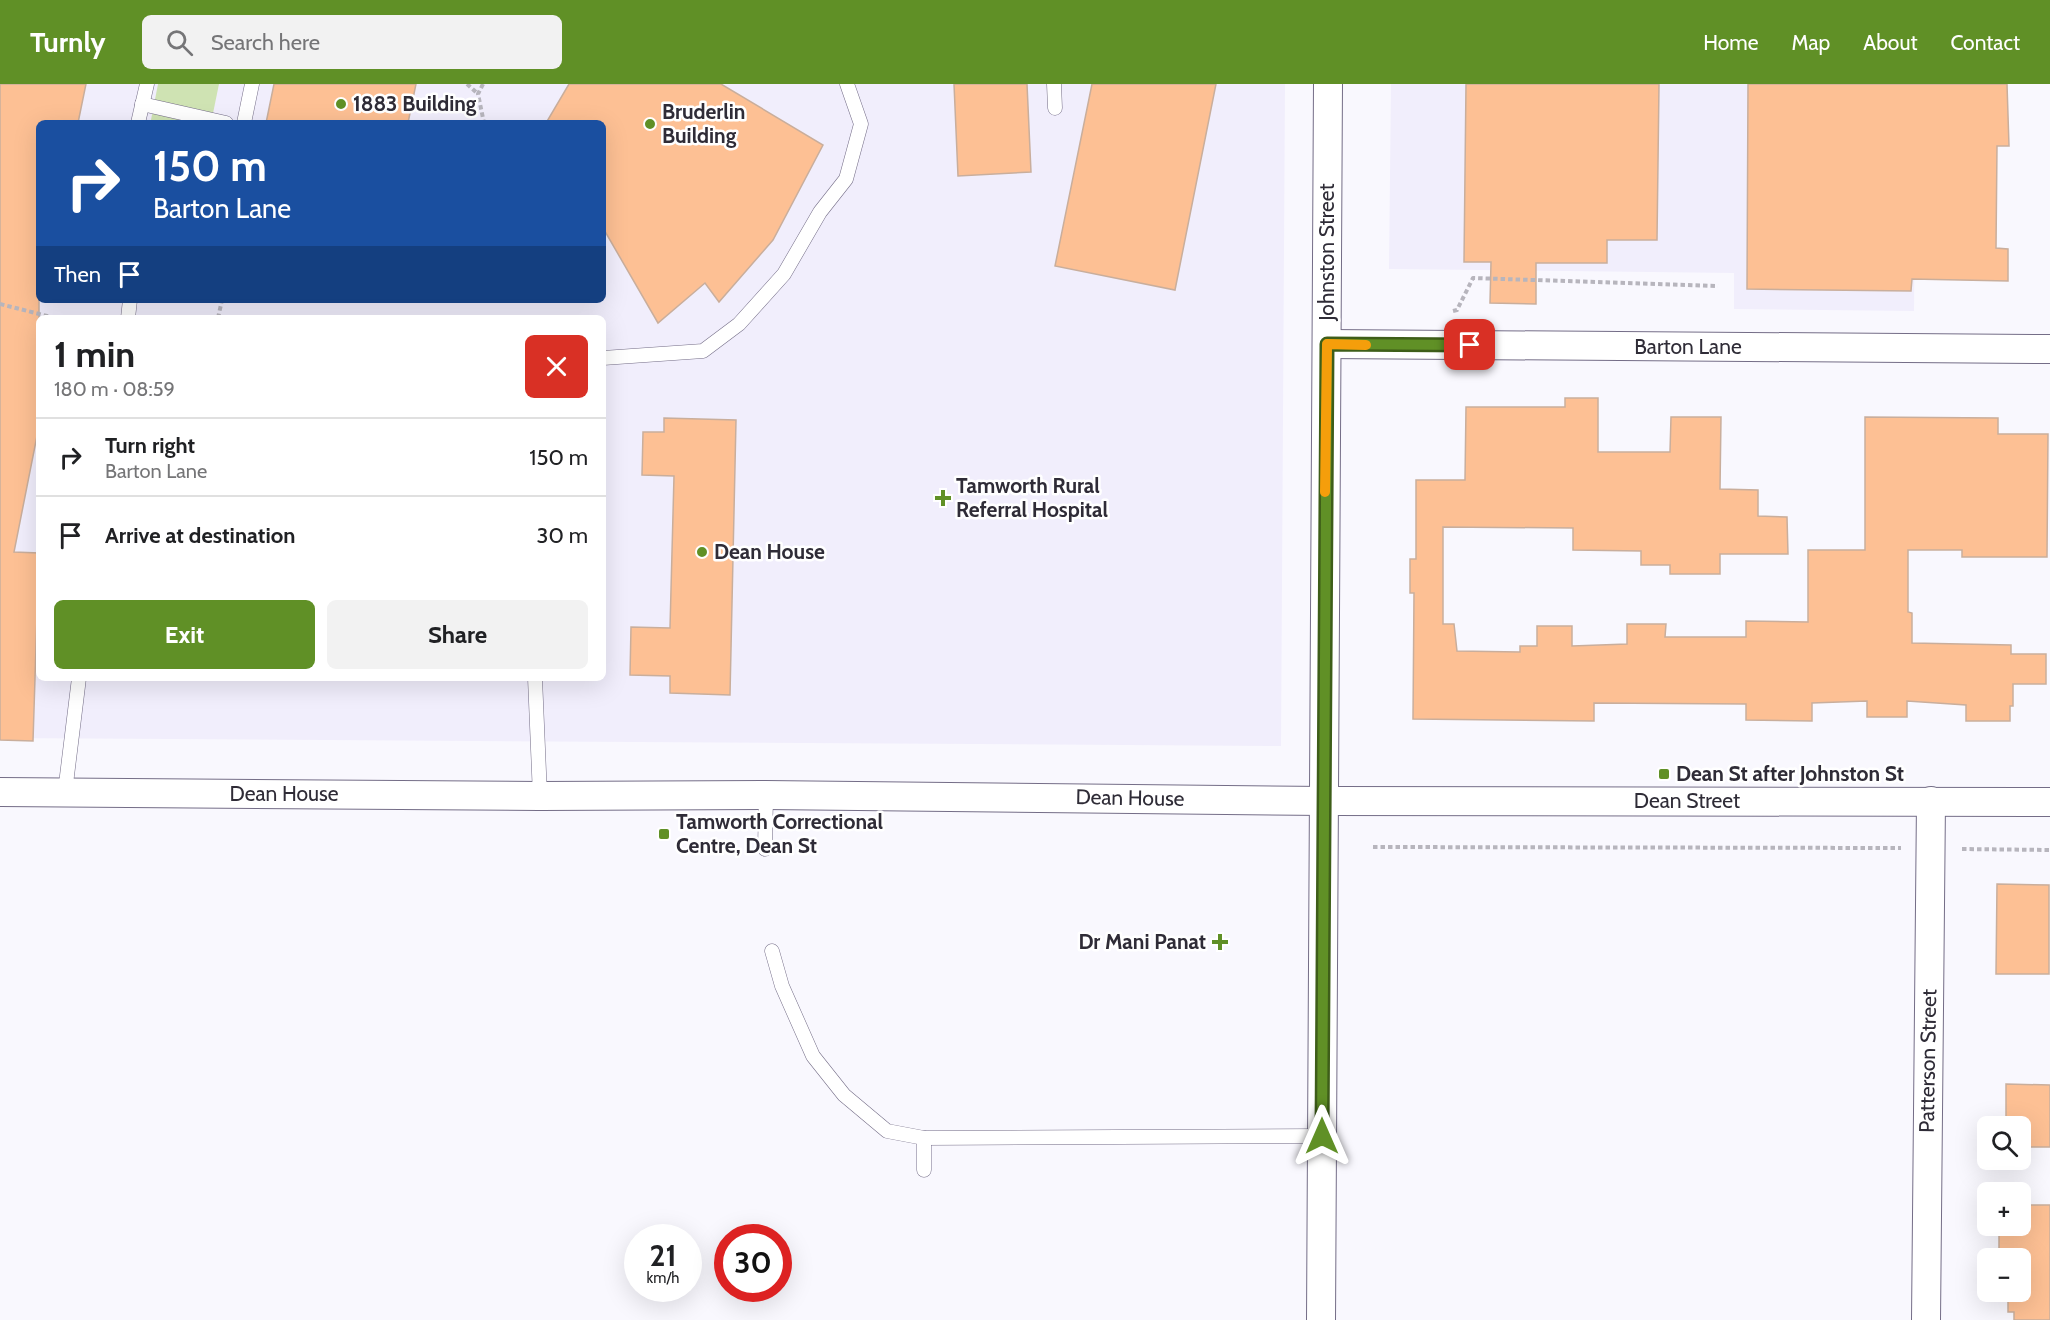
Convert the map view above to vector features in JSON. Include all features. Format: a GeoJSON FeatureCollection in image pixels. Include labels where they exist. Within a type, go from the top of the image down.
{"type":"FeatureCollection","features":[{"type":"Feature","properties":{"kind":"street","name":"Johnston Street"},"geometry":{"type":"LineString","coordinates":[[1321,1320],[1328,84]]}},
{"type":"Feature","properties":{"kind":"street","name":"Barton Lane"},"geometry":{"type":"LineString","coordinates":[[1327,344],[2050,350]]}},
{"type":"Feature","properties":{"kind":"street","name":"Dean House"},"geometry":{"type":"LineString","coordinates":[[0,792],[540,796],[766,795],[1325,801]]}},
{"type":"Feature","properties":{"kind":"street","name":"Dean Street"},"geometry":{"type":"LineString","coordinates":[[1325,801],[2050,802]]}},
{"type":"Feature","properties":{"kind":"street","name":"Patterson Street"},"geometry":{"type":"LineString","coordinates":[[1926,1320],[1931,801]]}},
{"type":"Feature","properties":{"kind":"lane"},"geometry":{"type":"LineString","coordinates":[[139,120],[147,84]]}},
{"type":"Feature","properties":{"kind":"lane"},"geometry":{"type":"LineString","coordinates":[[245,120],[252,84]]}},
{"type":"Feature","properties":{"kind":"lane"},"geometry":{"type":"LineString","coordinates":[[606,358],[703,351],[739,324],[784,274],[820,212],[846,179],[861,124],[847,84]]}},
{"type":"Feature","properties":{"kind":"lane"},"geometry":{"type":"LineString","coordinates":[[1054,84],[1055,108]]}},
{"type":"Feature","properties":{"kind":"lane"},"geometry":{"type":"LineString","coordinates":[[142,104],[213,120]]}},
{"type":"Feature","properties":{"kind":"lane"},"geometry":{"type":"LineString","coordinates":[[65,792],[79,681]]}},
{"type":"Feature","properties":{"kind":"lane"},"geometry":{"type":"LineString","coordinates":[[535,681],[540,796]]}},
{"type":"Feature","properties":{"kind":"lane"},"geometry":{"type":"LineString","coordinates":[[765,849],[766,795]]}},
{"type":"Feature","properties":{"kind":"lane"},"geometry":{"type":"LineString","coordinates":[[772,951],[782,986],[813,1056],[844,1095],[887,1131],[924,1138],[1322,1136]]}},
{"type":"Feature","properties":{"kind":"lane"},"geometry":{"type":"LineString","coordinates":[[924,1138],[924,1170]]}},
{"type":"Feature","properties":{"kind":"path"},"geometry":{"type":"LineString","coordinates":[[467,84],[478,94],[483,120]]}},
{"type":"Feature","properties":{"kind":"path"},"geometry":{"type":"LineString","coordinates":[[478,94],[483,84]]}},
{"type":"Feature","properties":{"kind":"path"},"geometry":{"type":"LineString","coordinates":[[1445,312],[1457,310],[1473,278],[1718,286]]}},
{"type":"Feature","properties":{"kind":"path"},"geometry":{"type":"LineString","coordinates":[[0,304],[43,315]]}},
{"type":"Feature","properties":{"kind":"path"},"geometry":{"type":"LineString","coordinates":[[1373,847],[1899,848]]}},
{"type":"Feature","properties":{"kind":"path"},"geometry":{"type":"LineString","coordinates":[[1956,849],[2050,850]]}},
{"type":"Feature","properties":{"kind":"shaded area","name":"Tamworth Rural Referral Hospital"},"geometry":{"type":"Polygon","coordinates":[[[0,84],[1285,84],[1281,746],[0,738],[0,84]]]}},
{"type":"Feature","properties":{"kind":"shaded area"},"geometry":{"type":"Polygon","coordinates":[[[1391,84],[1916,84],[1914,311],[1734,309],[1734,273],[1389,269],[1391,84]]]}},
{"type":"Feature","properties":{"kind":"green space"},"geometry":{"type":"Polygon","coordinates":[[[158,84],[219,84],[212,120],[151,120],[158,84]]]}},
{"type":"Feature","properties":{"kind":"building"},"geometry":{"type":"Polygon","coordinates":[[[0,84],[86,84],[79,120],[36,120],[36,303],[39,303],[39,315],[36,315],[36,441],[14,552],[36,553],[33,741],[0,740],[0,84]]]}},
{"type":"Feature","properties":{"kind":"building","name":"1883 Building"},"geometry":{"type":"Polygon","coordinates":[[[274,84],[416,84],[409,120],[267,120],[274,84]]]}},
{"type":"Feature","properties":{"kind":"building"},"geometry":{"type":"Polygon","coordinates":[[[569,84],[721,84],[823,145],[773,240],[719,302],[705,283],[658,323],[606,233],[606,120],[548,120],[569,84]]]}},
{"type":"Feature","properties":{"kind":"building"},"geometry":{"type":"Polygon","coordinates":[[[954,84],[1027,84],[1031,172],[958,176],[954,84]]]}},
{"type":"Feature","properties":{"kind":"building"},"geometry":{"type":"Polygon","coordinates":[[[1092,84],[1216,84],[1175,290],[1055,266],[1092,84]]]}},
{"type":"Feature","properties":{"kind":"building"},"geometry":{"type":"Polygon","coordinates":[[[1466,84],[1659,84],[1657,240],[1607,240],[1607,263],[1536,263],[1536,304],[1490,303],[1491,262],[1464,262],[1466,84]]]}},
{"type":"Feature","properties":{"kind":"building"},"geometry":{"type":"Polygon","coordinates":[[[1748,84],[2007,84],[2009,146],[1997,146],[1996,248],[2008,249],[2008,281],[1912,279],[1911,291],[1747,289],[1748,84]]]}},
{"type":"Feature","properties":{"kind":"building"},"geometry":{"type":"Polygon","coordinates":[[[1565,398],[1598,398],[1598,452],[1670,452],[1671,417],[1721,417],[1720,489],[1758,490],[1758,516],[1787,517],[1788,554],[1720,554],[1720,574],[1670,574],[1670,565],[1641,565],[1641,551],[1573,550],[1573,528],[1443,527],[1443,624],[1454,624],[1457,651],[1520,652],[1520,646],[1537,646],[1537,626],[1572,626],[1572,646],[1627,644],[1627,624],[1666,624],[1665,637],[1746,637],[1746,621],[1808,622],[1808,550],[1865,550],[1865,417],[1998,418],[1998,434],[2048,434],[2047,557],[1962,557],[1962,550],[1908,550],[1908,612],[1912,613],[1912,643],[2011,645],[2011,654],[2046,654],[2046,684],[2013,684],[2010,721],[1966,721],[1966,705],[1907,701],[1907,717],[1867,717],[1867,701],[1812,703],[1812,721],[1746,720],[1746,704],[1594,703],[1594,721],[1413,719],[1414,593],[1410,593],[1410,559],[1416,559],[1416,480],[1465,480],[1466,407],[1565,407],[1565,398]]]}},
{"type":"Feature","properties":{"kind":"building","name":"Dean House"},"geometry":{"type":"Polygon","coordinates":[[[664,418],[736,420],[730,695],[670,693],[670,676],[630,675],[631,627],[670,628],[674,476],[642,475],[643,432],[664,432],[664,418]]]}},
{"type":"Feature","properties":{"kind":"building"},"geometry":{"type":"Polygon","coordinates":[[[1997,884],[2049,885],[2049,974],[1996,974],[1997,884]]]}},
{"type":"Feature","properties":{"kind":"building"},"geometry":{"type":"Polygon","coordinates":[[[2006,1084],[2050,1085],[2050,1147],[2031,1147],[2031,1116],[2006,1116],[2006,1084]]]}},
{"type":"Feature","properties":{"kind":"building"},"geometry":{"type":"Polygon","coordinates":[[[2031,1205],[2050,1205],[2050,1320],[2014,1320],[2014,1312],[2008,1312],[2008,1302],[2031,1302],[2031,1248],[1999,1248],[1999,1236],[2031,1236],[2031,1205]]]}},
{"type":"Feature","properties":{"kind":"slow traffic"},"geometry":{"type":"LineString","coordinates":[[1325,492],[1327,344],[1366,345]]}},
{"type":"Feature","properties":{"kind":"place","name":"1883 Building"},"geometry":{"type":"Point","coordinates":[341,104]}},
{"type":"Feature","properties":{"kind":"place","name":"Bruderlin Building"},"geometry":{"type":"Point","coordinates":[650,124]}},
{"type":"Feature","properties":{"kind":"place","name":"Tamworth Rural Referral Hospital"},"geometry":{"type":"Point","coordinates":[943,498]}},
{"type":"Feature","properties":{"kind":"place","name":"Dean House"},"geometry":{"type":"Point","coordinates":[702,552]}},
{"type":"Feature","properties":{"kind":"place","name":"Dean St after Johnston St"},"geometry":{"type":"Point","coordinates":[1664,774]}},
{"type":"Feature","properties":{"kind":"place","name":"Tamworth Correctional Centre, Dean St"},"geometry":{"type":"Point","coordinates":[664,834]}},
{"type":"Feature","properties":{"kind":"place","name":"Dr Mani Panat"},"geometry":{"type":"Point","coordinates":[1220,942]}},
{"type":"Feature","properties":{"kind":"route"},"geometry":{"type":"LineString","coordinates":[[1322,1136],[1327,344],[1470,345]]}}]}
